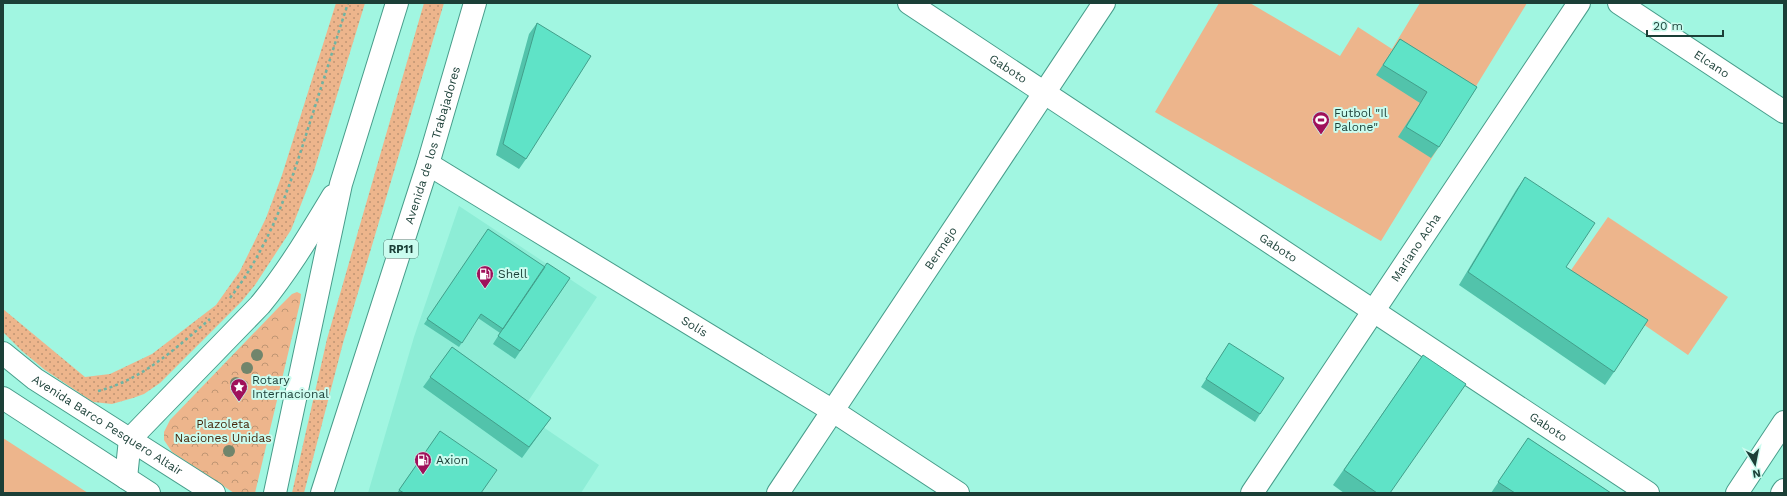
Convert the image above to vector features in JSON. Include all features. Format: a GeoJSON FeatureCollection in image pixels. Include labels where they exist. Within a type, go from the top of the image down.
{"type":"FeatureCollection","features":[{"type":"Feature","properties":{"kind":"street"},"geometry":{"type":"LineString","coordinates":[[275,493],[341,184],[397,3]]}},
{"type":"Feature","properties":{"kind":"street","name":"Avenida de los Trabajadores"},"geometry":{"type":"LineString","coordinates":[[322,493],[428,164],[475,3]]}},
{"type":"Feature","properties":{"kind":"street","name":"Gaboto"},"geometry":{"type":"LineString","coordinates":[[909,3],[1648,493]]}},
{"type":"Feature","properties":{"kind":"street","name":"Bermejo"},"geometry":{"type":"LineString","coordinates":[[778,493],[1104,3]]}},
{"type":"Feature","properties":{"kind":"street","name":"Mariano Acha"},"geometry":{"type":"LineString","coordinates":[[1252,493],[1579,3]]}},
{"type":"Feature","properties":{"kind":"street","name":"Elcano"},"geometry":{"type":"LineString","coordinates":[[1619,3],[1784,112]]}},
{"type":"Feature","properties":{"kind":"street","name":"Solís"},"geometry":{"type":"LineString","coordinates":[[428,164],[833,411],[958,493]]}},
{"type":"Feature","properties":{"kind":"street"},"geometry":{"type":"LineString","coordinates":[[126,478],[130,439],[260,306],[278,284],[341,184]]}},
{"type":"Feature","properties":{"kind":"street","name":"Avenida Barco Pesquero Altair"},"geometry":{"type":"LineString","coordinates":[[3,353],[36,379],[214,493]]}},
{"type":"Feature","properties":{"kind":"street"},"geometry":{"type":"LineString","coordinates":[[3,398],[149,493]]}},
{"type":"Feature","properties":{"kind":"street"},"geometry":{"type":"LineString","coordinates":[[1737,493],[1784,422]]}},
{"type":"Feature","properties":{"kind":"path"},"geometry":{"type":"LineString","coordinates":[[230,299],[245,279],[256,260],[287,194],[348,3]]}},
{"type":"Feature","properties":{"kind":"path"},"geometry":{"type":"LineString","coordinates":[[93,392],[113,387],[160,361],[215,315]]}},
{"type":"Feature","properties":{"kind":"shaded area"},"geometry":{"type":"Polygon","coordinates":[[[459,206],[597,297],[521,412],[599,465],[581,493],[368,493],[414,337],[459,206]]]}},
{"type":"Feature","properties":{"kind":"green space"},"geometry":{"type":"Polygon","coordinates":[[[336,3],[365,3],[314,171],[291,230],[255,285],[242,301],[160,383],[144,394],[112,404],[93,402],[45,370],[22,351],[3,332],[3,309],[85,377],[110,374],[152,354],[216,305],[240,271],[266,218],[282,175],[336,3]]]}},
{"type":"Feature","properties":{"kind":"green space"},"geometry":{"type":"Polygon","coordinates":[[[424,3],[444,3],[343,343],[304,493],[292,493],[327,339],[424,3]]]}},
{"type":"Feature","properties":{"kind":"green space","name":"Futbol \"Il Palone\""},"geometry":{"type":"Polygon","coordinates":[[[1219,3],[1250,3],[1340,56],[1358,27],[1392,49],[1420,3],[1527,3],[1381,241],[1155,112],[1219,3]]]}},
{"type":"Feature","properties":{"kind":"green space"},"geometry":{"type":"Polygon","coordinates":[[[1608,217],[1728,297],[1688,355],[1569,273],[1608,217]]]}},
{"type":"Feature","properties":{"kind":"green space","name":"Plazoleta Naciones Unidas"},"geometry":{"type":"Polygon","coordinates":[[[297,292],[301,294],[300,303],[255,493],[234,493],[172,452],[164,440],[164,432],[170,420],[279,307],[292,294],[297,292]]]}},
{"type":"Feature","properties":{"kind":"green space"},"geometry":{"type":"Polygon","coordinates":[[[3,438],[88,493],[3,493],[3,438]]]}},
{"type":"Feature","properties":{"kind":"building"},"geometry":{"type":"Polygon","coordinates":[[[537,23],[591,56],[526,159],[503,144],[537,23]]]}},
{"type":"Feature","properties":{"kind":"building"},"geometry":{"type":"Polygon","coordinates":[[[1400,39],[1477,87],[1439,147],[1406,127],[1427,92],[1383,65],[1400,39]]]}},
{"type":"Feature","properties":{"kind":"building"},"geometry":{"type":"Polygon","coordinates":[[[1525,177],[1595,223],[1566,267],[1648,320],[1614,372],[1468,272],[1525,177]]]}},
{"type":"Feature","properties":{"kind":"building"},"geometry":{"type":"Polygon","coordinates":[[[488,229],[545,267],[503,329],[481,314],[462,343],[427,319],[488,229]]]}},
{"type":"Feature","properties":{"kind":"building"},"geometry":{"type":"Polygon","coordinates":[[[547,263],[570,278],[520,351],[498,336],[547,263]]]}},
{"type":"Feature","properties":{"kind":"building"},"geometry":{"type":"Polygon","coordinates":[[[1229,343],[1284,378],[1260,414],[1206,379],[1229,343]]]}},
{"type":"Feature","properties":{"kind":"building"},"geometry":{"type":"Polygon","coordinates":[[[452,347],[551,418],[529,447],[430,377],[452,347]]]}},
{"type":"Feature","properties":{"kind":"building"},"geometry":{"type":"Polygon","coordinates":[[[1423,355],[1466,384],[1390,493],[1377,493],[1344,470],[1423,355]]]}},
{"type":"Feature","properties":{"kind":"building"},"geometry":{"type":"Polygon","coordinates":[[[440,431],[497,470],[481,493],[404,493],[399,490],[440,431]]]}},
{"type":"Feature","properties":{"kind":"building"},"geometry":{"type":"Polygon","coordinates":[[[1528,438],[1611,493],[1515,493],[1498,482],[1528,438]]]}},
{"type":"Feature","properties":{"kind":"place","name":"Futbol \"Il Palone\""},"geometry":{"type":"Point","coordinates":[1321,135]}},
{"type":"Feature","properties":{"kind":"place","name":"Shell"},"geometry":{"type":"Point","coordinates":[485,289]}},
{"type":"Feature","properties":{"kind":"place","name":"Rotary Internacional"},"geometry":{"type":"Point","coordinates":[239,402]}},
{"type":"Feature","properties":{"kind":"place","name":"Axion"},"geometry":{"type":"Point","coordinates":[423,475]}}]}
